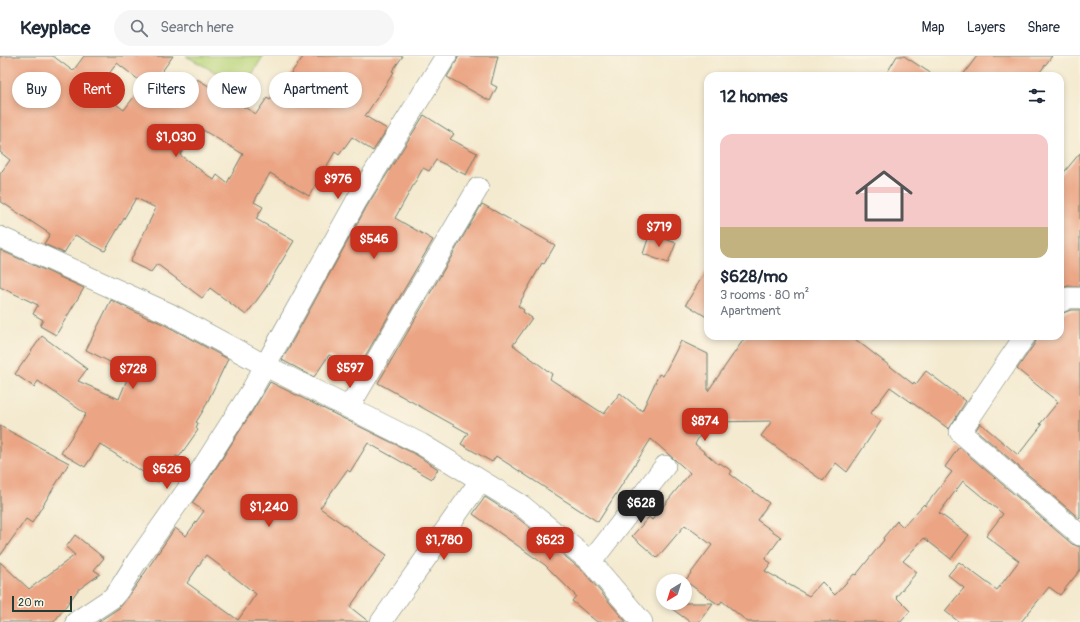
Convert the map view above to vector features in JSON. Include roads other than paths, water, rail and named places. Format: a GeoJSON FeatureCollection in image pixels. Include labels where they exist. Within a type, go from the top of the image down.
{"type":"FeatureCollection","features":[{"type":"Feature","properties":{"kind":"street"},"geometry":{"type":"LineString","coordinates":[[76,622],[112,598],[118,591],[137,561],[199,473],[266,366],[358,200],[446,56]]}},
{"type":"Feature","properties":{"kind":"street"},"geometry":{"type":"LineString","coordinates":[[349,407],[478,188]]}},
{"type":"Feature","properties":{"kind":"street"},"geometry":{"type":"LineString","coordinates":[[0,237],[168,313],[266,366],[421,444],[521,505],[591,562],[642,622]]}},
{"type":"Feature","properties":{"kind":"street"},"geometry":{"type":"LineString","coordinates":[[1064,300],[1068,298],[1080,298]]}},
{"type":"Feature","properties":{"kind":"street"},"geometry":{"type":"LineString","coordinates":[[1022,340],[960,432],[1080,535]]}},
{"type":"Feature","properties":{"kind":"street"},"geometry":{"type":"LineString","coordinates":[[591,562],[664,466]]}},
{"type":"Feature","properties":{"kind":"street"},"geometry":{"type":"LineString","coordinates":[[381,622],[480,480]]}}]}
